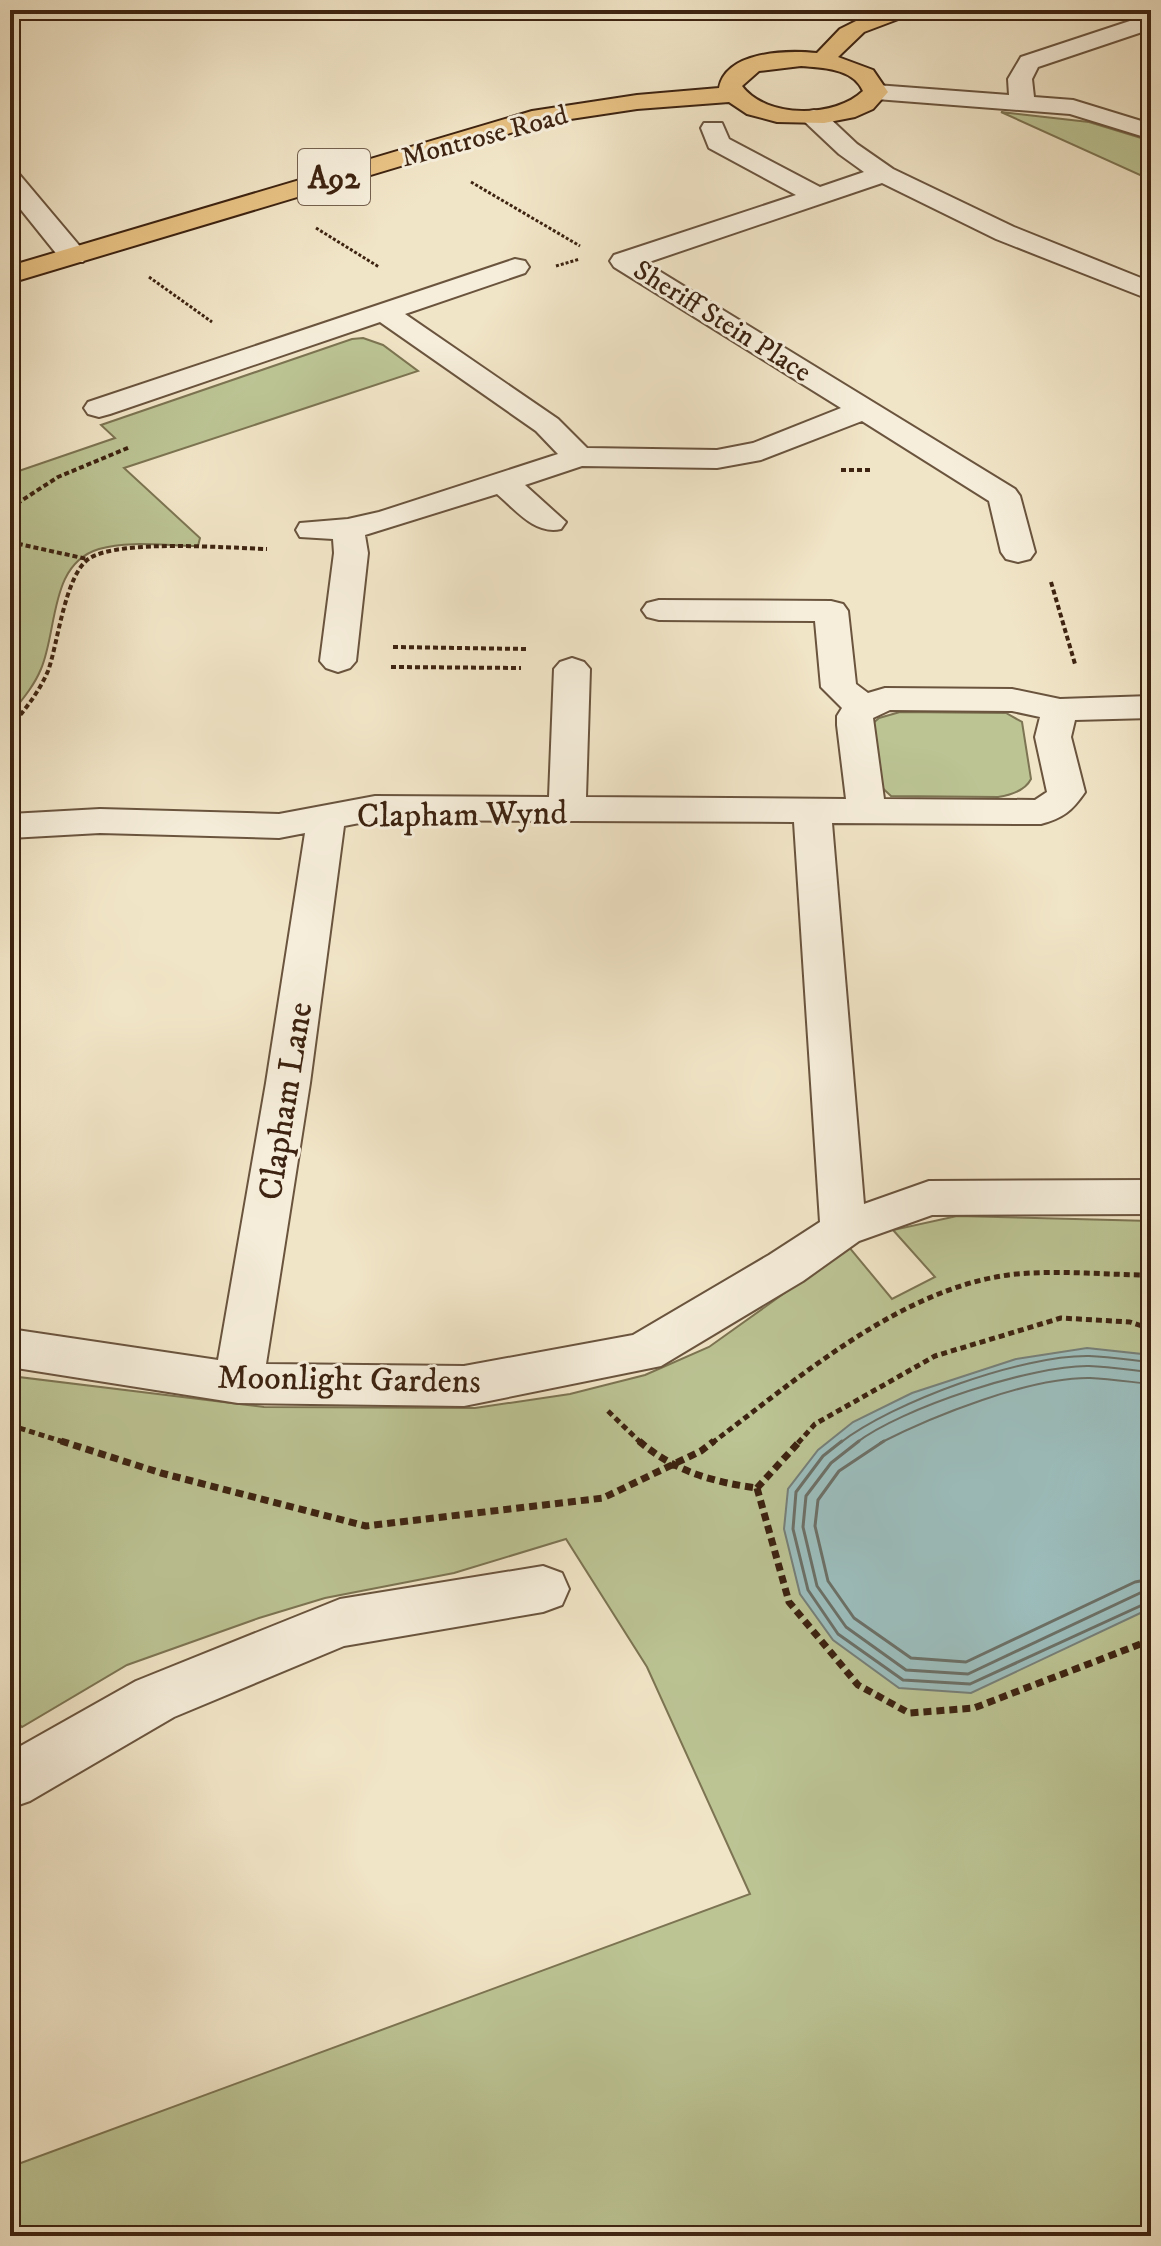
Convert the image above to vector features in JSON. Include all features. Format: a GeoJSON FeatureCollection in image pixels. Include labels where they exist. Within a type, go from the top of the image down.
{"type":"FeatureCollection","features":[{"type":"Feature","properties":{"kind":"main road"},"geometry":{"type":"LineString","coordinates":[[823,61],[841,37],[863,22],[901,10]]}},
{"type":"Feature","properties":{"kind":"main road"},"geometry":{"type":"LineString","coordinates":[[779,60],[823,61],[863,73],[873,82],[876,92],[870,101],[856,109],[814,117],[764,111],[745,104],[733,94],[730,86],[734,77],[744,69],[779,60]]}},
{"type":"Feature","properties":{"kind":"main road","name":"Montrose Road"},"geometry":{"type":"LineString","coordinates":[[10,275],[497,128],[569,111],[733,94]]}},
{"type":"Feature","properties":{"kind":"street"},"geometry":{"type":"LineString","coordinates":[[1022,101],[1020,79],[1029,62],[1151,21]]}},
{"type":"Feature","properties":{"kind":"street"},"geometry":{"type":"LineString","coordinates":[[876,92],[1073,107],[1151,132]]}},
{"type":"Feature","properties":{"kind":"street"},"geometry":{"type":"LineString","coordinates":[[814,117],[848,149],[884,174],[1005,233],[1151,292]]}},
{"type":"Feature","properties":{"kind":"street"},"geometry":{"type":"LineString","coordinates":[[713,128],[718,143],[817,196]]}},
{"type":"Feature","properties":{"kind":"street","name":"Sheriff Stein Place"},"geometry":{"type":"LineString","coordinates":[[624,261],[884,174]]}},
{"type":"Feature","properties":{"kind":"street"},"geometry":{"type":"LineString","coordinates":[[10,179],[73,256]]}},
{"type":"Feature","properties":{"kind":"street","name":"Sheriff Stein Place"},"geometry":{"type":"LineString","coordinates":[[624,261],[1004,496],[1018,552]]}},
{"type":"Feature","properties":{"kind":"street"},"geometry":{"type":"LineString","coordinates":[[99,408],[515,267]]}},
{"type":"Feature","properties":{"kind":"street"},"geometry":{"type":"LineString","coordinates":[[383,311],[547,425],[579,457]]}},
{"type":"Feature","properties":{"kind":"street","name":"Sheriff Stein Place"},"geometry":{"type":"LineString","coordinates":[[312,530],[348,529],[388,520],[579,457],[717,459],[761,451],[865,409]]}},
{"type":"Feature","properties":{"kind":"street"},"geometry":{"type":"LineString","coordinates":[[500,481],[550,522]]}},
{"type":"Feature","properties":{"kind":"street"},"geometry":{"type":"LineString","coordinates":[[339,653],[351,553],[348,529]]}},
{"type":"Feature","properties":{"kind":"street"},"geometry":{"type":"LineString","coordinates":[[659,610],[831,611],[839,687],[863,708]]}},
{"type":"Feature","properties":{"kind":"street"},"geometry":{"type":"LineString","coordinates":[[567,810],[572,669]]}},
{"type":"Feature","properties":{"kind":"street"},"geometry":{"type":"LineString","coordinates":[[867,811],[855,716],[863,708],[885,699],[1012,700],[1074,709],[1151,707]]}},
{"type":"Feature","properties":{"kind":"street","name":"Clapham Wynd"},"geometry":{"type":"LineString","coordinates":[[10,826],[100,821],[279,826],[375,808],[1041,812],[1058,804],[1066,792],[1053,737],[1074,709]]}},
{"type":"Feature","properties":{"kind":"street"},"geometry":{"type":"LineString","coordinates":[[812,812],[843,1229]]}},
{"type":"Feature","properties":{"kind":"street","name":"Clapham Lane"},"geometry":{"type":"LineString","coordinates":[[238,1383],[288,1083],[326,818]]}},
{"type":"Feature","properties":{"kind":"street","name":"Moonlight Gardens"},"geometry":{"type":"LineString","coordinates":[[10,1348],[238,1383],[464,1386],[644,1352],[786,1268],[843,1229],[929,1198],[1151,1197]]}},
{"type":"Feature","properties":{"kind":"street"},"geometry":{"type":"LineString","coordinates":[[10,1782],[155,1699],[340,1623],[543,1589]]}},
{"type":"Feature","properties":{"kind":"path"},"geometry":{"type":"LineString","coordinates":[[419,152],[594,254],[624,261]]}},
{"type":"Feature","properties":{"kind":"path"},"geometry":{"type":"LineString","coordinates":[[268,197],[426,297]]}},
{"type":"Feature","properties":{"kind":"path"},"geometry":{"type":"LineString","coordinates":[[105,246],[258,354]]}},
{"type":"Feature","properties":{"kind":"path"},"geometry":{"type":"LineString","coordinates":[[515,267],[560,266],[594,254]]}},
{"type":"Feature","properties":{"kind":"path"},"geometry":{"type":"LineString","coordinates":[[10,508],[58,477],[124,451],[151,429],[157,411],[148,391]]}},
{"type":"Feature","properties":{"kind":"path"},"geometry":{"type":"LineString","coordinates":[[10,542],[87,559],[114,551],[277,549],[312,530]]}},
{"type":"Feature","properties":{"kind":"path"},"geometry":{"type":"LineString","coordinates":[[1018,552],[1050,579],[1074,709]]}},
{"type":"Feature","properties":{"kind":"path"},"geometry":{"type":"LineString","coordinates":[[10,727],[43,682],[57,649],[77,571],[87,559]]}},
{"type":"Feature","properties":{"kind":"path"},"geometry":{"type":"LineString","coordinates":[[339,653],[530,649]]}},
{"type":"Feature","properties":{"kind":"path"},"geometry":{"type":"LineString","coordinates":[[339,653],[403,668],[572,669]]}},
{"type":"Feature","properties":{"kind":"path"},"geometry":{"type":"LineString","coordinates":[[10,1425],[161,1473],[366,1526],[603,1498],[701,1451],[855,1336],[947,1291],[1016,1274],[1151,1275]]}},
{"type":"Feature","properties":{"kind":"path"},"geometry":{"type":"LineString","coordinates":[[757,1488],[815,1424],[935,1356],[1061,1318],[1130,1322],[1151,1329]]}},
{"type":"Feature","properties":{"kind":"path"},"geometry":{"type":"LineString","coordinates":[[584,1364],[604,1407],[640,1445],[671,1466],[719,1484],[757,1488]]}},
{"type":"Feature","properties":{"kind":"path"},"geometry":{"type":"LineString","coordinates":[[757,1488],[789,1602],[858,1685],[909,1713],[974,1708],[1151,1640]]}},
{"type":"Feature","properties":{"kind":"green space"},"geometry":{"type":"Polygon","coordinates":[[[1001,112],[1089,122],[1151,141],[1151,180],[1001,112]]]}},
{"type":"Feature","properties":{"kind":"green space"},"geometry":{"type":"Polygon","coordinates":[[[363,338],[383,345],[418,371],[124,468],[200,538],[198,546],[111,546],[83,557],[71,568],[63,583],[38,675],[10,715],[10,474],[115,438],[101,425],[352,339],[363,338]]]}},
{"type":"Feature","properties":{"kind":"green space"},"geometry":{"type":"Polygon","coordinates":[[[900,712],[1006,713],[1022,722],[1031,779],[1017,792],[998,797],[891,796],[876,782],[871,725],[879,718],[900,712]]]}},
{"type":"Feature","properties":{"kind":"green space"},"geometry":{"type":"Polygon","coordinates":[[[957,1216],[1151,1221],[1151,2236],[10,2236],[10,2167],[750,1894],[647,1667],[566,1539],[454,1573],[325,1598],[259,1618],[127,1665],[22,1727],[10,1716],[10,1376],[264,1407],[475,1408],[570,1394],[645,1375],[709,1347],[849,1247],[892,1299],[935,1277],[893,1230],[957,1216]]]}},
{"type":"Feature","properties":{"kind":"water"},"geometry":{"type":"Polygon","coordinates":[[[1087,1348],[1151,1355],[1151,1608],[971,1693],[899,1688],[833,1640],[800,1594],[784,1529],[788,1489],[818,1450],[853,1422],[912,1393],[1016,1359],[1087,1348]]]}}]}
